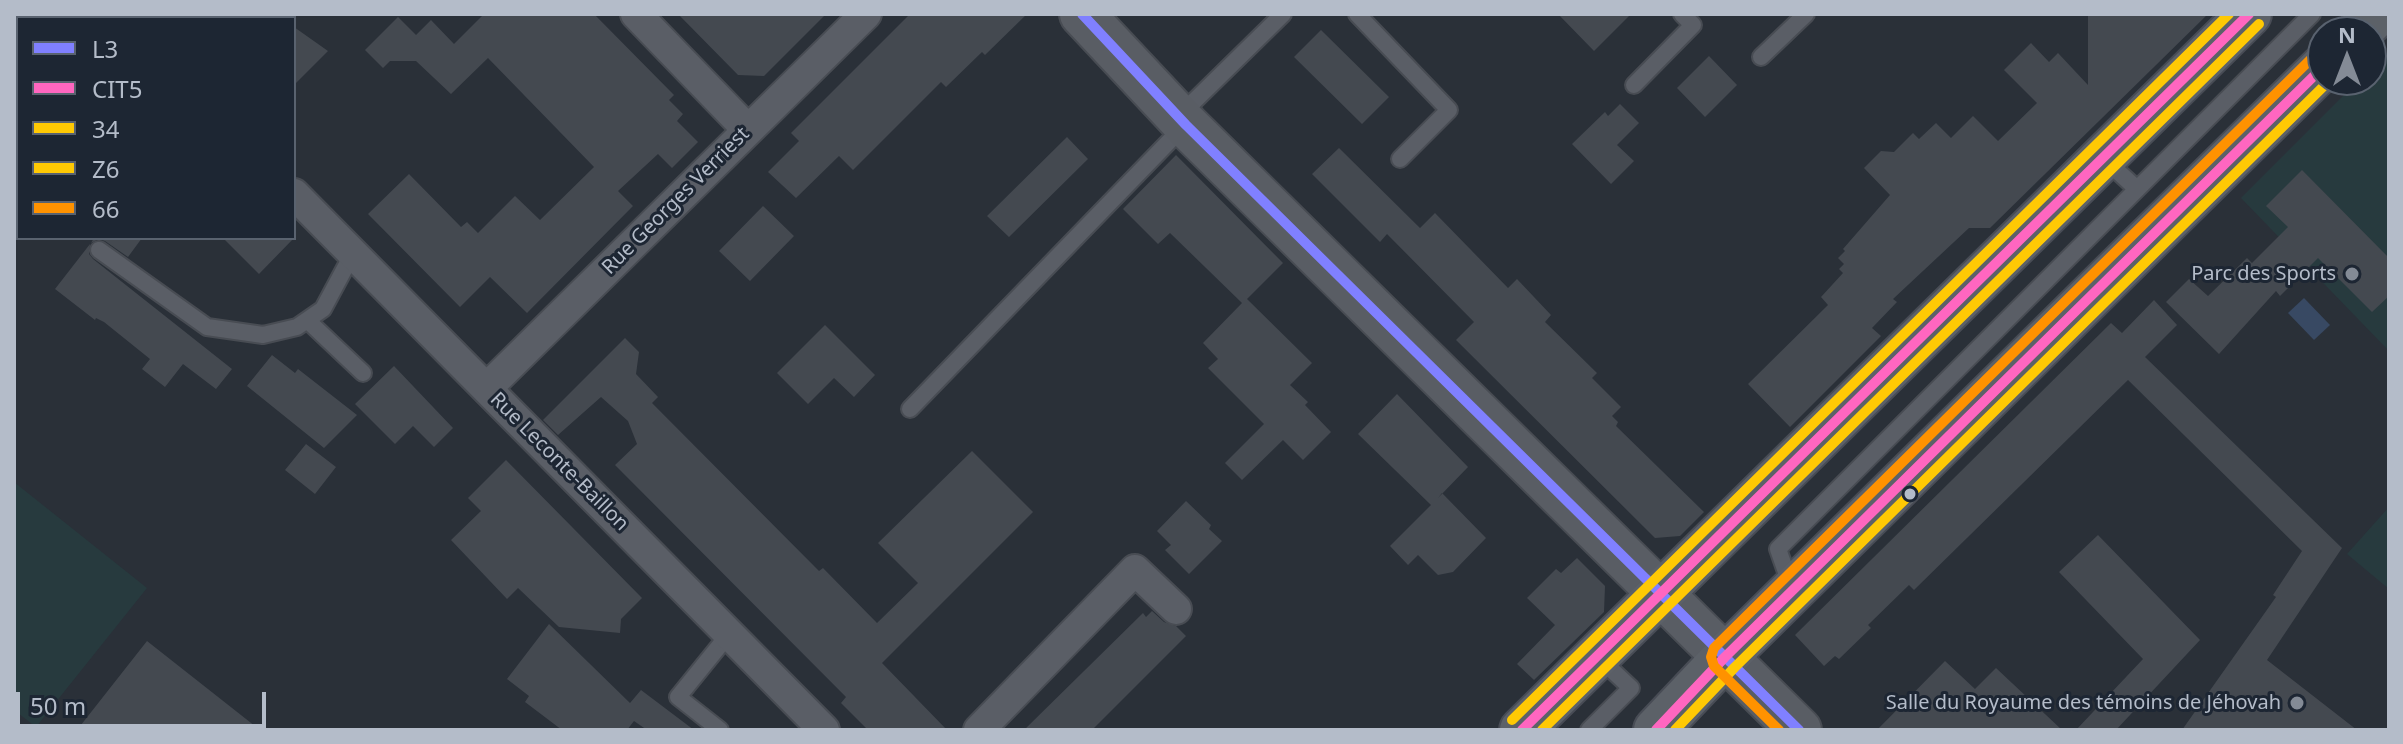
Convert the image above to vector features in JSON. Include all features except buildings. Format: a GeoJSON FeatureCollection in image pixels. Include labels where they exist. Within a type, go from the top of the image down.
{"type":"FeatureCollection","features":[{"type":"Feature","properties":{"kind":"main road"},"geometry":{"type":"LineString","coordinates":[[1082,14],[1182,121],[1799,730]]}},
{"type":"Feature","properties":{"kind":"main road"},"geometry":{"type":"LineString","coordinates":[[1522,730],[2249,14]]}},
{"type":"Feature","properties":{"kind":"main road"},"geometry":{"type":"LineString","coordinates":[[1656,730],[1725,657],[2307,83]]}},
{"type":"Feature","properties":{"kind":"street"},"geometry":{"type":"LineString","coordinates":[[636,14],[748,130]]}},
{"type":"Feature","properties":{"kind":"street","name":"Rue Georges Verriest"},"geometry":{"type":"LineString","coordinates":[[487,388],[866,14]]}},
{"type":"Feature","properties":{"kind":"street","name":"Rue Leconte-Baillon"},"geometry":{"type":"LineString","coordinates":[[296,196],[824,730]]}},
{"type":"Feature","properties":{"kind":"street"},"geometry":{"type":"LineString","coordinates":[[979,730],[1135,570],[1176,609]]}},
{"type":"Feature","properties":{"kind":"lane"},"geometry":{"type":"LineString","coordinates":[[910,409],[1283,14]]}},
{"type":"Feature","properties":{"kind":"lane"},"geometry":{"type":"LineString","coordinates":[[1357,14],[1449,110],[1400,159]]}},
{"type":"Feature","properties":{"kind":"lane"},"geometry":{"type":"LineString","coordinates":[[1634,85],[1693,25],[1682,14]]}},
{"type":"Feature","properties":{"kind":"lane"},"geometry":{"type":"LineString","coordinates":[[1761,57],[1806,14]]}},
{"type":"Feature","properties":{"kind":"lane"},"geometry":{"type":"LineString","coordinates":[[1793,592],[1778,549],[2312,14]]}},
{"type":"Feature","properties":{"kind":"lane"},"geometry":{"type":"LineString","coordinates":[[2103,158],[2137,189]]}},
{"type":"Feature","properties":{"kind":"lane"},"geometry":{"type":"LineString","coordinates":[[99,250],[207,327],[263,335],[297,327],[323,309],[353,253]]}},
{"type":"Feature","properties":{"kind":"lane"},"geometry":{"type":"LineString","coordinates":[[307,320],[363,373]]}},
{"type":"Feature","properties":{"kind":"lane"},"geometry":{"type":"LineString","coordinates":[[720,730],[678,697],[729,634]]}},
{"type":"Feature","properties":{"kind":"lane"},"geometry":{"type":"LineString","coordinates":[[1589,730],[1631,688],[1597,656]]}},
{"type":"Feature","properties":{"kind":"green space","name":"Parc des Sports"},"geometry":{"type":"Polygon","coordinates":[[[2389,51],[2389,351],[2241,198],[2343,96],[2387,96],[2389,51]]]}},
{"type":"Feature","properties":{"kind":"green space"},"geometry":{"type":"Polygon","coordinates":[[[14,482],[147,588],[36,727],[14,710],[14,482]]]}},
{"type":"Feature","properties":{"kind":"green space"},"geometry":{"type":"Polygon","coordinates":[[[2389,507],[2389,589],[2347,554],[2389,507]]]}},
{"type":"Feature","properties":{"kind":"water"},"geometry":{"type":"Polygon","coordinates":[[[2304,298],[2330,325],[2314,340],[2288,313],[2304,298]]]}},
{"type":"Feature","properties":{"kind":"transit line","name":"L3"},"geometry":{"type":"LineString","coordinates":[[1082,14],[1186,125],[1799,730]]}},
{"type":"Feature","properties":{"kind":"transit line","name":"Z6"},"geometry":{"type":"LineString","coordinates":[[1512,720],[2229,14]]}},
{"type":"Feature","properties":{"kind":"transit line","name":"CIT5"},"geometry":{"type":"LineString","coordinates":[[1522,730],[2249,14]]}},
{"type":"Feature","properties":{"kind":"transit line","name":"34"},"geometry":{"type":"LineString","coordinates":[[1542,730],[2259,24]]}},
{"type":"Feature","properties":{"kind":"transit line","name":"66"},"geometry":{"type":"LineString","coordinates":[[1779,730],[1714,666],[1711,657],[1714,648],[2307,63]]}},
{"type":"Feature","properties":{"kind":"transit line","name":"CIT5"},"geometry":{"type":"LineString","coordinates":[[1656,730],[1725,657],[2307,83]]}},
{"type":"Feature","properties":{"kind":"transit line","name":"34"},"geometry":{"type":"LineString","coordinates":[[1675,730],[1735,667],[2314,96]]}},
{"type":"Feature","properties":{"kind":"place","name":"Parc des Sports"},"geometry":{"type":"Point","coordinates":[2352,274]}},
{"type":"Feature","properties":{"kind":"place","name":"Salle du Royaume des témoins de Jéhovah"},"geometry":{"type":"Point","coordinates":[2297,703]}}]}
